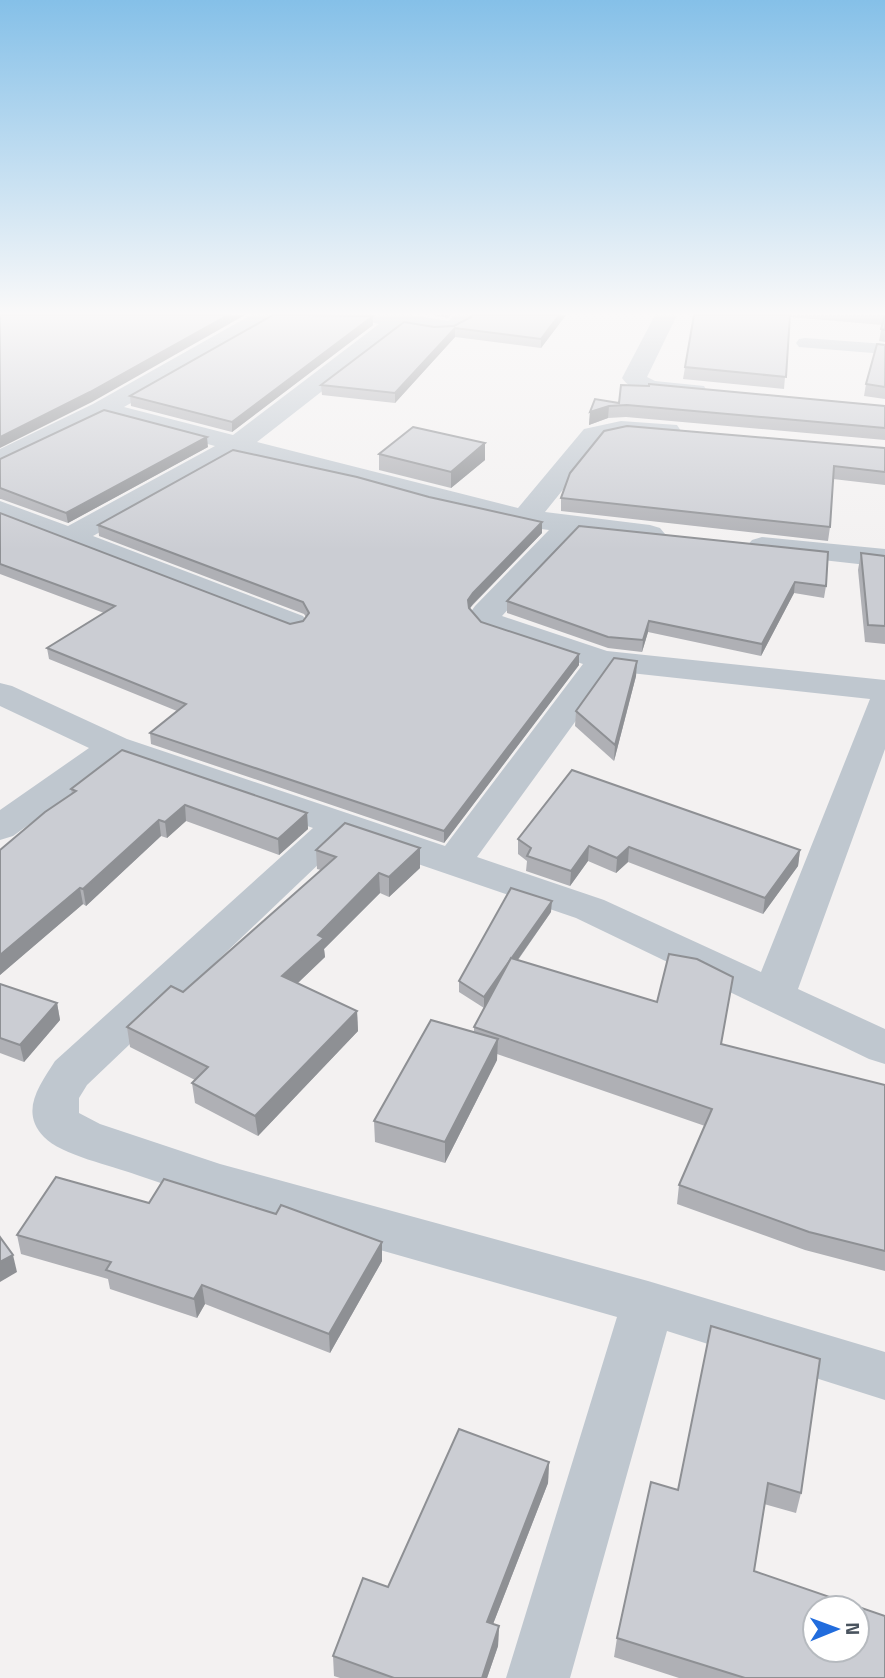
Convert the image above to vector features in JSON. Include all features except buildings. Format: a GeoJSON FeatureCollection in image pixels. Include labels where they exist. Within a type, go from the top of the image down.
{"type":"FeatureCollection","features":[{"type":"Feature","properties":{"kind":"street"},"geometry":{"type":"LineString","coordinates":[[0,459],[130,393]]}},
{"type":"Feature","properties":{"kind":"street"},"geometry":{"type":"LineString","coordinates":[[69,537],[239,444],[297,393]]}},
{"type":"Feature","properties":{"kind":"street"},"geometry":{"type":"LineString","coordinates":[[102,409],[525,518],[678,537]]}},
{"type":"Feature","properties":{"kind":"street"},"geometry":{"type":"LineString","coordinates":[[525,518],[593,435],[626,428],[694,434]]}},
{"type":"Feature","properties":{"kind":"street"},"geometry":{"type":"LineString","coordinates":[[0,510],[292,623]]}},
{"type":"Feature","properties":{"kind":"street"},"geometry":{"type":"LineString","coordinates":[[570,524],[485,615],[493,624],[603,660],[885,690]]}},
{"type":"Feature","properties":{"kind":"street"},"geometry":{"type":"LineString","coordinates":[[732,542],[885,558]]}},
{"type":"Feature","properties":{"kind":"street"},"geometry":{"type":"LineString","coordinates":[[453,862],[603,660]]}},
{"type":"Feature","properties":{"kind":"street"},"geometry":{"type":"LineString","coordinates":[[774,995],[885,702]]}},
{"type":"Feature","properties":{"kind":"street"},"geometry":{"type":"LineString","coordinates":[[9,707],[114,747],[590,909],[885,1048]]}},
{"type":"Feature","properties":{"kind":"street"},"geometry":{"type":"LineString","coordinates":[[0,828],[114,747]]}},
{"type":"Feature","properties":{"kind":"street"},"geometry":{"type":"LineString","coordinates":[[339,824],[71,1073],[56,1097],[55,1116],[61,1125],[83,1137],[218,1183],[648,1303],[885,1376]]}},
{"type":"Feature","properties":{"kind":"street"},"geometry":{"type":"LineString","coordinates":[[538,1678],[648,1303]]}}]}
